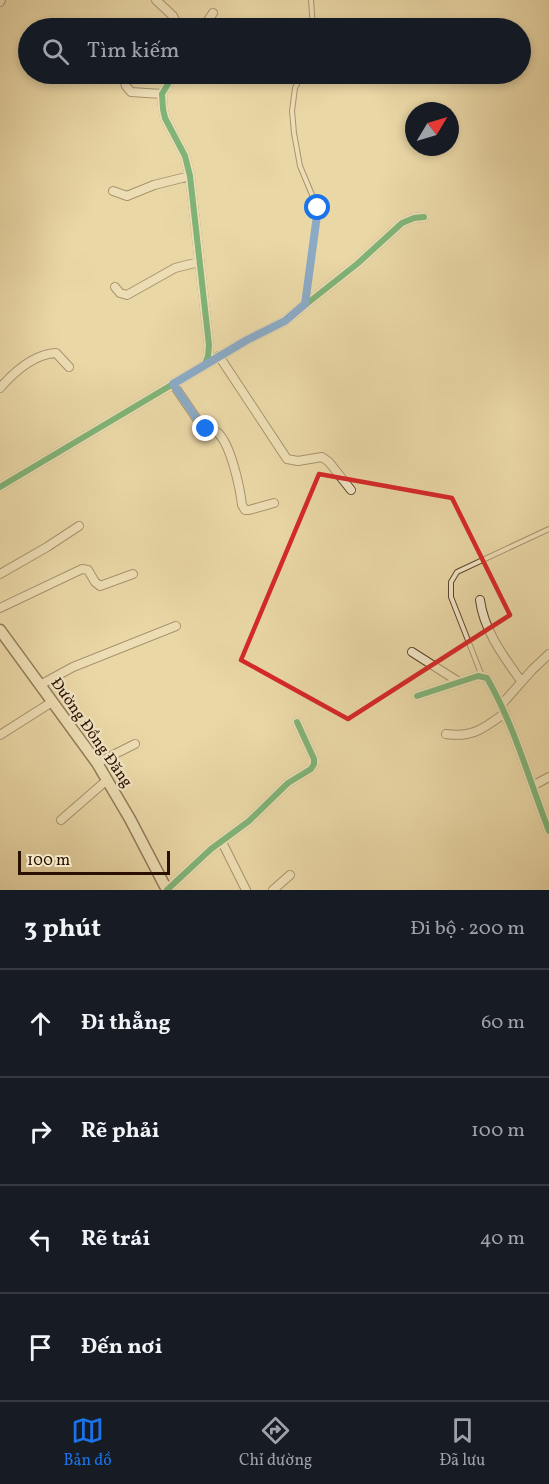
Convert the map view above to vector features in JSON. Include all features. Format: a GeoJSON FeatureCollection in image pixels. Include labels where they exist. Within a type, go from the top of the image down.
{"type":"FeatureCollection","features":[{"type":"Feature","properties":{"kind":"main road","name":"Đường Đồng Đăng"},"geometry":{"type":"LineString","coordinates":[[0,631],[97,763],[130,819],[167,890]]}},
{"type":"Feature","properties":{"kind":"street"},"geometry":{"type":"LineString","coordinates":[[156,0],[174,18]]}},
{"type":"Feature","properties":{"kind":"street"},"geometry":{"type":"LineString","coordinates":[[210,18],[213,13]]}},
{"type":"Feature","properties":{"kind":"street"},"geometry":{"type":"LineString","coordinates":[[126,84],[130,92],[162,94]]}},
{"type":"Feature","properties":{"kind":"street"},"geometry":{"type":"LineString","coordinates":[[168,84],[162,94],[165,118],[184,156],[190,176],[208,345],[205,364]]}},
{"type":"Feature","properties":{"kind":"street"},"geometry":{"type":"LineString","coordinates":[[113,191],[127,196],[154,185],[190,176]]}},
{"type":"Feature","properties":{"kind":"street"},"geometry":{"type":"LineString","coordinates":[[0,487],[205,364],[285,321],[357,264],[402,223],[424,217]]}},
{"type":"Feature","properties":{"kind":"street"},"geometry":{"type":"LineString","coordinates":[[115,287],[120,293],[127,295],[175,268],[199,262]]}},
{"type":"Feature","properties":{"kind":"street"},"geometry":{"type":"LineString","coordinates":[[0,388],[30,361],[48,354],[56,353],[69,367]]}},
{"type":"Feature","properties":{"kind":"street"},"geometry":{"type":"LineString","coordinates":[[219,356],[287,459],[298,461],[322,457],[329,462],[351,490]]}},
{"type":"Feature","properties":{"kind":"street"},"geometry":{"type":"LineString","coordinates":[[173,384],[201,425],[206,429],[216,431],[222,438],[234,465],[245,510],[274,503]]}},
{"type":"Feature","properties":{"kind":"street"},"geometry":{"type":"LineString","coordinates":[[0,574],[79,526]]}},
{"type":"Feature","properties":{"kind":"street"},"geometry":{"type":"LineString","coordinates":[[0,608],[82,568],[88,570],[100,586],[133,574]]}},
{"type":"Feature","properties":{"kind":"street"},"geometry":{"type":"LineString","coordinates":[[480,600],[484,621],[504,658],[521,681]]}},
{"type":"Feature","properties":{"kind":"street"},"geometry":{"type":"LineString","coordinates":[[40,685],[68,669],[176,626]]}},
{"type":"Feature","properties":{"kind":"street"},"geometry":{"type":"LineString","coordinates":[[412,652],[459,682]]}},
{"type":"Feature","properties":{"kind":"street"},"geometry":{"type":"LineString","coordinates":[[502,704],[521,681],[549,654]]}},
{"type":"Feature","properties":{"kind":"street"},"geometry":{"type":"LineString","coordinates":[[417,696],[482,676],[487,678],[502,704],[534,785],[549,831]]}},
{"type":"Feature","properties":{"kind":"street"},"geometry":{"type":"LineString","coordinates":[[0,735],[52,702]]}},
{"type":"Feature","properties":{"kind":"street"},"geometry":{"type":"LineString","coordinates":[[446,734],[458,736],[478,732],[505,713]]}},
{"type":"Feature","properties":{"kind":"street"},"geometry":{"type":"LineString","coordinates":[[167,890],[211,849],[249,821],[288,783],[311,769],[314,759],[297,722]]}},
{"type":"Feature","properties":{"kind":"street"},"geometry":{"type":"LineString","coordinates":[[97,763],[135,744]]}},
{"type":"Feature","properties":{"kind":"street"},"geometry":{"type":"LineString","coordinates":[[534,785],[549,777]]}},
{"type":"Feature","properties":{"kind":"street"},"geometry":{"type":"LineString","coordinates":[[62,820],[107,780]]}},
{"type":"Feature","properties":{"kind":"street"},"geometry":{"type":"LineString","coordinates":[[222,842],[246,890]]}},
{"type":"Feature","properties":{"kind":"street"},"geometry":{"type":"LineString","coordinates":[[273,890],[290,874]]}},
{"type":"Feature","properties":{"kind":"lane"},"geometry":{"type":"LineString","coordinates":[[311,0],[312,18]]}},
{"type":"Feature","properties":{"kind":"lane"},"geometry":{"type":"LineString","coordinates":[[297,84],[292,111],[294,133],[300,166],[318,208],[305,304]]}},
{"type":"Feature","properties":{"kind":"lane"},"geometry":{"type":"LineString","coordinates":[[482,676],[451,597],[453,577],[458,572],[549,529]]}},
{"type":"Feature","properties":{"kind":"highlighted area"},"geometry":{"type":"Polygon","coordinates":[[[319,474],[452,498],[510,615],[348,719],[241,660],[319,474]]]}},
{"type":"Feature","properties":{"kind":"cycle path"},"geometry":{"type":"LineString","coordinates":[[168,84],[162,94],[165,118],[185,156],[190,176],[209,345],[205,364]]}},
{"type":"Feature","properties":{"kind":"cycle path"},"geometry":{"type":"LineString","coordinates":[[0,487],[247,340],[285,321],[357,264],[402,223],[424,217]]}},
{"type":"Feature","properties":{"kind":"cycle path"},"geometry":{"type":"LineString","coordinates":[[417,696],[478,676],[487,678],[514,734],[549,831]]}},
{"type":"Feature","properties":{"kind":"cycle path"},"geometry":{"type":"LineString","coordinates":[[167,890],[211,849],[249,821],[288,783],[311,769],[314,759],[297,722]]}},
{"type":"Feature","properties":{"kind":"route"},"geometry":{"type":"LineString","coordinates":[[206,429],[173,384],[247,340],[277,326],[305,304],[318,208]]}}]}
